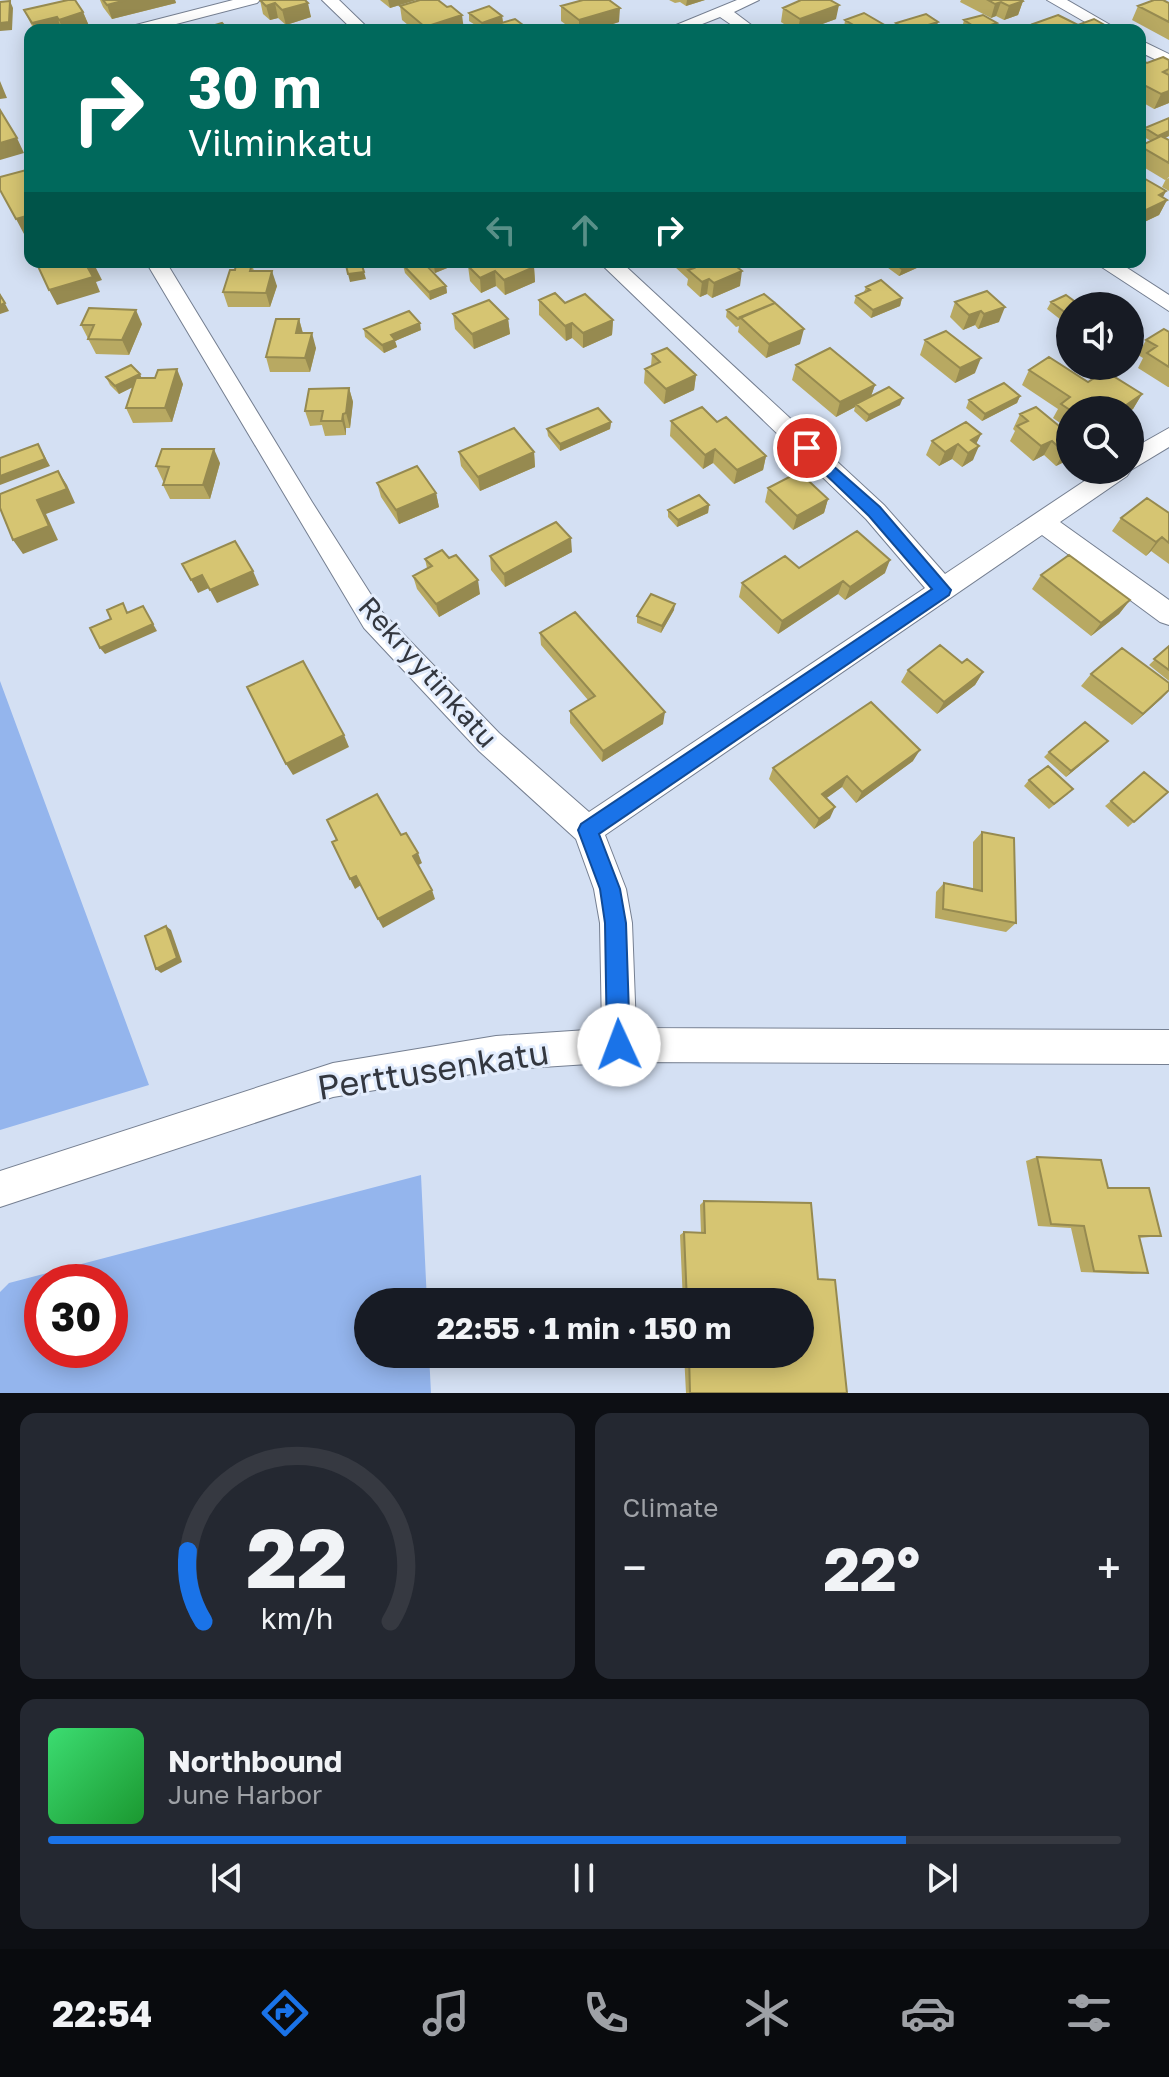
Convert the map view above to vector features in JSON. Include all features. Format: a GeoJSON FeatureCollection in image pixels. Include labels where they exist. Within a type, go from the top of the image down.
{"type":"FeatureCollection","features":[{"type":"Feature","properties":{"kind":"street"},"geometry":{"type":"LineString","coordinates":[[158,24],[252,0]]}},
{"type":"Feature","properties":{"kind":"street"},"geometry":{"type":"LineString","coordinates":[[330,0],[356,24]]}},
{"type":"Feature","properties":{"kind":"street"},"geometry":{"type":"LineString","coordinates":[[689,24],[751,0]]}},
{"type":"Feature","properties":{"kind":"street"},"geometry":{"type":"LineString","coordinates":[[1055,0],[1100,24]]}},
{"type":"Feature","properties":{"kind":"street"},"geometry":{"type":"LineString","coordinates":[[723,12],[741,24]]}},
{"type":"Feature","properties":{"kind":"street"},"geometry":{"type":"LineString","coordinates":[[1146,48],[1169,61]]}},
{"type":"Feature","properties":{"kind":"street","name":"Rekryytinkatu"},"geometry":{"type":"LineString","coordinates":[[160,268],[373,620],[489,742],[588,830],[610,889],[616,923],[619,1045]]}},
{"type":"Feature","properties":{"kind":"street"},"geometry":{"type":"LineString","coordinates":[[615,268],[875,512],[943,590]]}},
{"type":"Feature","properties":{"kind":"street"},"geometry":{"type":"LineString","coordinates":[[1113,268],[1169,304]]}},
{"type":"Feature","properties":{"kind":"street"},"geometry":{"type":"LineString","coordinates":[[1144,453],[1169,436]]}},
{"type":"Feature","properties":{"kind":"street"},"geometry":{"type":"LineString","coordinates":[[588,830],[1098,484]]}},
{"type":"Feature","properties":{"kind":"street"},"geometry":{"type":"LineString","coordinates":[[1042,522],[1169,614]]}},
{"type":"Feature","properties":{"kind":"street","name":"Perttusenkatu"},"geometry":{"type":"LineString","coordinates":[[0,1189],[333,1080],[496,1053],[619,1045],[1169,1047]]}},
{"type":"Feature","properties":{"kind":"shaded area"},"geometry":{"type":"Polygon","coordinates":[[[0,681],[149,1085],[0,1130],[0,681]]]}},
{"type":"Feature","properties":{"kind":"shaded area"},"geometry":{"type":"Polygon","coordinates":[[[421,1175],[426,1288],[354,1288],[354,1368],[430,1368],[431,1393],[0,1393],[0,1292],[9,1283],[24,1279],[24,1368],[128,1368],[128,1264],[81,1264],[421,1175]]]}},
{"type":"Feature","properties":{"kind":"building"},"geometry":{"type":"Polygon","coordinates":[[[75,0],[83,12],[59,20],[57,17],[32,23],[24,10],[75,0]]]}},
{"type":"Feature","properties":{"kind":"building"},"geometry":{"type":"Polygon","coordinates":[[[103,0],[126,0],[107,5],[103,0]]]}},
{"type":"Feature","properties":{"kind":"building"},"geometry":{"type":"Polygon","coordinates":[[[260,0],[305,0],[308,3],[282,10],[275,3],[266,6],[260,0]]]}},
{"type":"Feature","properties":{"kind":"building"},"geometry":{"type":"Polygon","coordinates":[[[420,0],[438,0],[462,15],[434,24],[421,24],[400,6],[420,0]]]}},
{"type":"Feature","properties":{"kind":"building"},"geometry":{"type":"Polygon","coordinates":[[[583,0],[609,0],[620,8],[579,20],[561,6],[583,0]]]}},
{"type":"Feature","properties":{"kind":"building"},"geometry":{"type":"Polygon","coordinates":[[[801,0],[830,0],[839,5],[800,19],[783,8],[801,0]]]}},
{"type":"Feature","properties":{"kind":"building"},"geometry":{"type":"Polygon","coordinates":[[[988,0],[1022,0],[1023,1],[1009,6],[988,0]]]}},
{"type":"Feature","properties":{"kind":"building"},"geometry":{"type":"Polygon","coordinates":[[[1154,0],[1169,3],[1169,22],[1138,6],[1154,0]]]}},
{"type":"Feature","properties":{"kind":"building"},"geometry":{"type":"Polygon","coordinates":[[[10,1],[9,22],[0,23],[0,2],[10,1]]]}},
{"type":"Feature","properties":{"kind":"building"},"geometry":{"type":"Polygon","coordinates":[[[489,6],[502,16],[482,23],[469,13],[489,6]]]}},
{"type":"Feature","properties":{"kind":"building"},"geometry":{"type":"Polygon","coordinates":[[[864,13],[883,24],[852,24],[845,20],[864,13]]]}},
{"type":"Feature","properties":{"kind":"building"},"geometry":{"type":"Polygon","coordinates":[[[926,14],[938,22],[932,24],[896,23],[926,14]]]}},
{"type":"Feature","properties":{"kind":"building"},"geometry":{"type":"Polygon","coordinates":[[[983,15],[997,23],[970,24],[964,20],[983,15]]]}},
{"type":"Feature","properties":{"kind":"building"},"geometry":{"type":"Polygon","coordinates":[[[1058,15],[1076,24],[1033,24],[1058,15]]]}},
{"type":"Feature","properties":{"kind":"building"},"geometry":{"type":"Polygon","coordinates":[[[515,19],[522,24],[498,24],[515,19]]]}},
{"type":"Feature","properties":{"kind":"building"},"geometry":{"type":"Polygon","coordinates":[[[1094,19],[1103,24],[1081,24],[1094,19]]]}},
{"type":"Feature","properties":{"kind":"building"},"geometry":{"type":"Polygon","coordinates":[[[1163,57],[1169,60],[1169,69],[1163,72],[1169,75],[1169,91],[1161,94],[1146,86],[1147,63],[1163,57]]]}},
{"type":"Feature","properties":{"kind":"building"},"geometry":{"type":"Polygon","coordinates":[[[0,110],[17,138],[0,143],[0,110]]]}},
{"type":"Feature","properties":{"kind":"building"},"geometry":{"type":"Polygon","coordinates":[[[1169,118],[1169,131],[1158,136],[1146,128],[1169,118]]]}},
{"type":"Feature","properties":{"kind":"building"},"geometry":{"type":"Polygon","coordinates":[[[1161,136],[1169,140],[1169,163],[1146,150],[1146,143],[1161,136]]]}},
{"type":"Feature","properties":{"kind":"building"},"geometry":{"type":"Polygon","coordinates":[[[24,171],[24,217],[16,219],[0,190],[0,177],[24,171]]]}},
{"type":"Feature","properties":{"kind":"building"},"geometry":{"type":"Polygon","coordinates":[[[1146,179],[1166,191],[1159,195],[1167,200],[1146,210],[1146,179]]]}},
{"type":"Feature","properties":{"kind":"building"},"geometry":{"type":"Polygon","coordinates":[[[39,268],[88,268],[93,277],[49,290],[39,268]]]}},
{"type":"Feature","properties":{"kind":"building"},"geometry":{"type":"Polygon","coordinates":[[[251,268],[250,271],[272,271],[266,293],[223,292],[230,270],[251,268]]]}},
{"type":"Feature","properties":{"kind":"building"},"geometry":{"type":"Polygon","coordinates":[[[347,268],[363,268],[364,272],[348,274],[347,268]]]}},
{"type":"Feature","properties":{"kind":"building"},"geometry":{"type":"Polygon","coordinates":[[[406,268],[429,268],[446,286],[429,292],[406,268]]]}},
{"type":"Feature","properties":{"kind":"building"},"geometry":{"type":"Polygon","coordinates":[[[470,268],[532,268],[504,280],[495,271],[480,278],[470,268]]]}},
{"type":"Feature","properties":{"kind":"building"},"geometry":{"type":"Polygon","coordinates":[[[738,268],[742,271],[714,283],[709,279],[702,282],[688,270],[738,268]]]}},
{"type":"Feature","properties":{"kind":"building"},"geometry":{"type":"Polygon","coordinates":[[[881,280],[902,298],[873,310],[856,296],[870,290],[866,287],[881,280]]]}},
{"type":"Feature","properties":{"kind":"building"},"geometry":{"type":"Polygon","coordinates":[[[987,291],[1005,307],[969,315],[955,302],[987,291]]]}},
{"type":"Feature","properties":{"kind":"building"},"geometry":{"type":"Polygon","coordinates":[[[555,293],[565,303],[585,294],[613,320],[583,333],[572,323],[565,326],[539,300],[555,293]]]}},
{"type":"Feature","properties":{"kind":"building"},"geometry":{"type":"Polygon","coordinates":[[[764,294],[775,303],[738,319],[727,310],[764,294]]]}},
{"type":"Feature","properties":{"kind":"building"},"geometry":{"type":"Polygon","coordinates":[[[489,300],[508,319],[472,334],[453,314],[489,300]]]}},
{"type":"Feature","properties":{"kind":"building"},"geometry":{"type":"Polygon","coordinates":[[[775,303],[804,329],[769,344],[740,317],[775,303]]]}},
{"type":"Feature","properties":{"kind":"building"},"geometry":{"type":"Polygon","coordinates":[[[89,308],[136,310],[122,340],[88,339],[94,325],[81,325],[89,308]]]}},
{"type":"Feature","properties":{"kind":"building"},"geometry":{"type":"Polygon","coordinates":[[[409,311],[420,323],[391,335],[395,340],[382,345],[364,329],[409,311]]]}},
{"type":"Feature","properties":{"kind":"building"},"geometry":{"type":"Polygon","coordinates":[[[276,319],[299,319],[296,333],[312,333],[305,358],[266,357],[276,319]]]}},
{"type":"Feature","properties":{"kind":"building"},"geometry":{"type":"Polygon","coordinates":[[[1164,329],[1169,332],[1169,367],[1147,353],[1157,346],[1146,340],[1164,329]]]}},
{"type":"Feature","properties":{"kind":"building"},"geometry":{"type":"Polygon","coordinates":[[[946,331],[981,358],[960,368],[925,340],[946,331]]]}},
{"type":"Feature","properties":{"kind":"building"},"geometry":{"type":"Polygon","coordinates":[[[667,348],[696,375],[666,389],[645,369],[660,362],[652,354],[667,348]]]}},
{"type":"Feature","properties":{"kind":"building"},"geometry":{"type":"Polygon","coordinates":[[[830,348],[875,385],[840,402],[796,365],[830,348]]]}},
{"type":"Feature","properties":{"kind":"building"},"geometry":{"type":"Polygon","coordinates":[[[1049,357],[1056,361],[1056,380],[1119,380],[1142,394],[1068,396],[1029,370],[1049,357]]]}},
{"type":"Feature","properties":{"kind":"building"},"geometry":{"type":"Polygon","coordinates":[[[131,365],[140,374],[115,386],[106,377],[131,365]]]}},
{"type":"Feature","properties":{"kind":"building"},"geometry":{"type":"Polygon","coordinates":[[[177,369],[165,408],[126,408],[136,378],[155,378],[158,370],[177,369]]]}},
{"type":"Feature","properties":{"kind":"building"},"geometry":{"type":"Polygon","coordinates":[[[1004,383],[1020,396],[985,414],[969,400],[1004,383]]]}},
{"type":"Feature","properties":{"kind":"building"},"geometry":{"type":"Polygon","coordinates":[[[889,387],[903,398],[869,415],[856,404],[889,387]]]}},
{"type":"Feature","properties":{"kind":"building"},"geometry":{"type":"Polygon","coordinates":[[[349,388],[342,421],[321,421],[323,411],[305,411],[309,389],[349,388]]]}},
{"type":"Feature","properties":{"kind":"building"},"geometry":{"type":"Polygon","coordinates":[[[702,407],[717,422],[726,417],[766,456],[737,470],[715,449],[705,455],[671,421],[702,407]]]}},
{"type":"Feature","properties":{"kind":"building"},"geometry":{"type":"Polygon","coordinates":[[[1036,407],[1056,423],[1056,445],[1052,441],[1041,446],[1017,426],[1028,421],[1020,414],[1036,407]]]}},
{"type":"Feature","properties":{"kind":"building"},"geometry":{"type":"Polygon","coordinates":[[[598,408],[611,422],[560,444],[547,429],[598,408]]]}},
{"type":"Feature","properties":{"kind":"building"},"geometry":{"type":"Polygon","coordinates":[[[966,422],[981,434],[971,440],[979,446],[968,453],[958,444],[945,452],[932,441],[966,422]]]}},
{"type":"Feature","properties":{"kind":"building"},"geometry":{"type":"Polygon","coordinates":[[[514,428],[534,452],[478,477],[459,452],[514,428]]]}},
{"type":"Feature","properties":{"kind":"building"},"geometry":{"type":"Polygon","coordinates":[[[38,444],[45,459],[0,476],[0,458],[38,444]]]}},
{"type":"Feature","properties":{"kind":"building"},"geometry":{"type":"Polygon","coordinates":[[[162,449],[214,449],[203,485],[163,485],[169,467],[156,466],[162,449]]]}},
{"type":"Feature","properties":{"kind":"building"},"geometry":{"type":"Polygon","coordinates":[[[417,466],[436,493],[396,510],[377,483],[417,466]]]}},
{"type":"Feature","properties":{"kind":"building"},"geometry":{"type":"Polygon","coordinates":[[[58,471],[67,489],[37,500],[49,526],[13,540],[0,508],[0,494],[58,471]]]}},
{"type":"Feature","properties":{"kind":"building"},"geometry":{"type":"Polygon","coordinates":[[[799,472],[828,499],[797,516],[768,488],[799,472]]]}},
{"type":"Feature","properties":{"kind":"building"},"geometry":{"type":"Polygon","coordinates":[[[699,495],[709,505],[678,520],[668,510],[699,495]]]}},
{"type":"Feature","properties":{"kind":"building"},"geometry":{"type":"Polygon","coordinates":[[[1147,498],[1169,513],[1169,543],[1162,537],[1156,542],[1121,518],[1147,498]]]}},
{"type":"Feature","properties":{"kind":"building"},"geometry":{"type":"Polygon","coordinates":[[[556,522],[571,538],[504,574],[490,556],[556,522]]]}},
{"type":"Feature","properties":{"kind":"building"},"geometry":{"type":"Polygon","coordinates":[[[857,531],[890,560],[850,587],[843,581],[782,621],[742,583],[785,556],[799,568],[857,531]]]}},
{"type":"Feature","properties":{"kind":"building"},"geometry":{"type":"Polygon","coordinates":[[[235,541],[253,571],[210,590],[202,575],[191,580],[182,564],[235,541]]]}},
{"type":"Feature","properties":{"kind":"building"},"geometry":{"type":"Polygon","coordinates":[[[442,550],[449,558],[456,555],[478,580],[436,604],[413,576],[432,566],[425,559],[442,550]]]}},
{"type":"Feature","properties":{"kind":"building"},"geometry":{"type":"Polygon","coordinates":[[[1069,555],[1130,600],[1101,623],[1041,575],[1069,555]]]}},
{"type":"Feature","properties":{"kind":"building"},"geometry":{"type":"Polygon","coordinates":[[[651,594],[675,604],[662,626],[637,616],[651,594]]]}},
{"type":"Feature","properties":{"kind":"building"},"geometry":{"type":"Polygon","coordinates":[[[123,603],[127,613],[143,606],[153,624],[100,648],[90,628],[111,619],[107,610],[123,603]]]}},
{"type":"Feature","properties":{"kind":"building"},"geometry":{"type":"Polygon","coordinates":[[[575,612],[665,712],[603,751],[570,711],[595,696],[540,633],[575,612]]]}},
{"type":"Feature","properties":{"kind":"building"},"geometry":{"type":"Polygon","coordinates":[[[940,645],[962,663],[967,659],[983,672],[944,702],[908,670],[940,645]]]}},
{"type":"Feature","properties":{"kind":"building"},"geometry":{"type":"Polygon","coordinates":[[[1169,646],[1169,670],[1154,659],[1169,646]]]}},
{"type":"Feature","properties":{"kind":"building"},"geometry":{"type":"Polygon","coordinates":[[[1122,648],[1169,683],[1169,690],[1143,714],[1091,674],[1122,648]]]}},
{"type":"Feature","properties":{"kind":"building"},"geometry":{"type":"Polygon","coordinates":[[[303,661],[344,735],[286,764],[247,687],[303,661]]]}},
{"type":"Feature","properties":{"kind":"building"},"geometry":{"type":"Polygon","coordinates":[[[871,702],[920,750],[862,792],[847,776],[822,794],[835,807],[819,819],[773,768],[871,702]]]}},
{"type":"Feature","properties":{"kind":"building"},"geometry":{"type":"Polygon","coordinates":[[[1085,722],[1108,741],[1071,771],[1049,752],[1085,722]]]}},
{"type":"Feature","properties":{"kind":"building"},"geometry":{"type":"Polygon","coordinates":[[[1048,766],[1073,789],[1054,804],[1029,780],[1048,766]]]}},
{"type":"Feature","properties":{"kind":"building"},"geometry":{"type":"Polygon","coordinates":[[[1144,772],[1168,792],[1134,822],[1111,801],[1144,772]]]}},
{"type":"Feature","properties":{"kind":"building"},"geometry":{"type":"Polygon","coordinates":[[[377,794],[401,835],[406,833],[418,853],[413,856],[432,890],[378,919],[356,876],[350,879],[332,842],[337,840],[327,820],[377,794]]]}},
{"type":"Feature","properties":{"kind":"building"},"geometry":{"type":"Polygon","coordinates":[[[982,832],[1014,838],[1016,923],[943,909],[944,883],[982,891],[982,832]]]}},
{"type":"Feature","properties":{"kind":"building"},"geometry":{"type":"Polygon","coordinates":[[[166,926],[177,958],[156,969],[145,936],[166,926]]]}},
{"type":"Feature","properties":{"kind":"building"},"geometry":{"type":"Polygon","coordinates":[[[1037,1157],[1101,1160],[1108,1188],[1149,1188],[1161,1236],[1139,1236],[1148,1273],[1094,1271],[1084,1226],[1051,1224],[1037,1157]]]}},
{"type":"Feature","properties":{"kind":"building"},"geometry":{"type":"Polygon","coordinates":[[[704,1201],[811,1203],[818,1279],[835,1280],[847,1393],[690,1393],[689,1368],[814,1368],[814,1288],[686,1288],[684,1232],[705,1233],[704,1201]]]}},
{"type":"Feature","properties":{"kind":"route"},"geometry":{"type":"LineString","coordinates":[[619,1045],[616,923],[610,889],[588,830],[943,590],[875,512],[807,448]]}}]}
